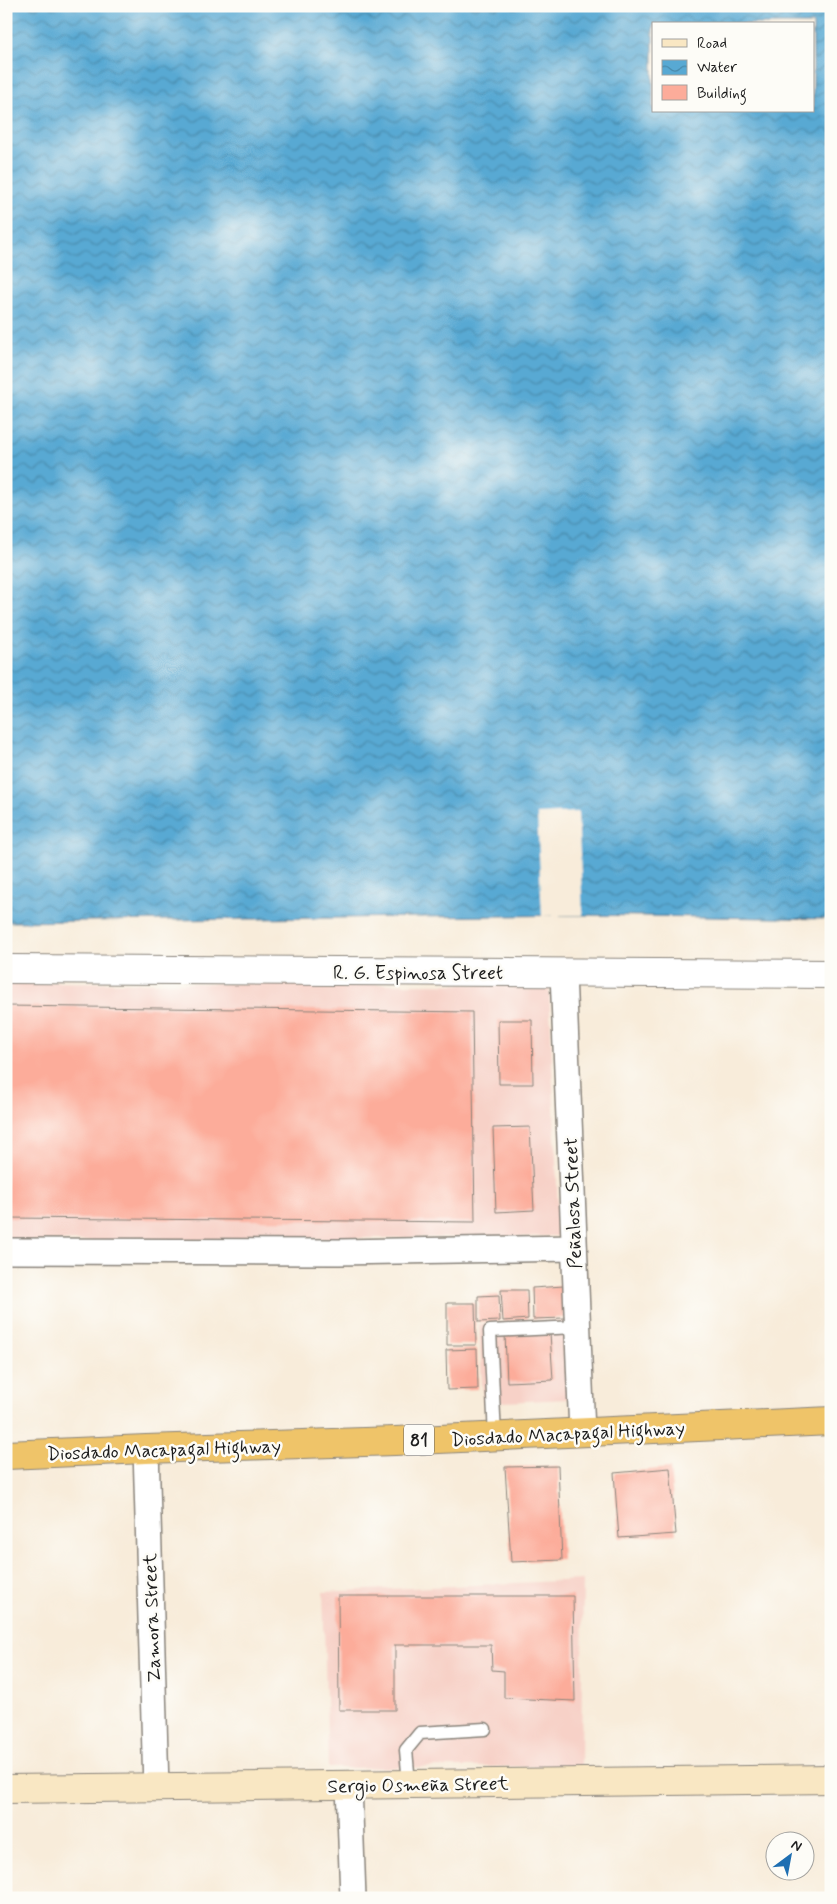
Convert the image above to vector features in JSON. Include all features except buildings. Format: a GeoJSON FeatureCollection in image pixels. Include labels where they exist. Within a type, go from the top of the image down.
{"type":"FeatureCollection","features":[{"type":"Feature","properties":{"kind":"highway","name":"Diosdado Macapagal Highway"},"geometry":{"type":"LineString","coordinates":[[6,1455],[495,1437],[831,1421]]}},
{"type":"Feature","properties":{"kind":"main road","name":"Sergio Osmeña Street"},"geometry":{"type":"LineString","coordinates":[[6,1789],[831,1779]]}},
{"type":"Feature","properties":{"kind":"street","name":"R. G. Espinosa Street"},"geometry":{"type":"LineString","coordinates":[[6,969],[831,974]]}},
{"type":"Feature","properties":{"kind":"street","name":"Peñalosa Street"},"geometry":{"type":"LineString","coordinates":[[563,973],[582,1432]]}},
{"type":"Feature","properties":{"kind":"street"},"geometry":{"type":"LineString","coordinates":[[6,1251],[339,1252],[574,1248]]}},
{"type":"Feature","properties":{"kind":"street","name":"Zamora Street"},"geometry":{"type":"LineString","coordinates":[[146,1449],[156,1787]]}},
{"type":"Feature","properties":{"kind":"street"},"geometry":{"type":"LineString","coordinates":[[349,1785],[353,1898]]}},
{"type":"Feature","properties":{"kind":"lane"},"geometry":{"type":"LineString","coordinates":[[495,1437],[490,1331],[578,1327]]}},
{"type":"Feature","properties":{"kind":"lane"},"geometry":{"type":"LineString","coordinates":[[408,1783],[406,1750],[420,1733],[485,1729]]}},
{"type":"Feature","properties":{"kind":"shaded area"},"geometry":{"type":"Polygon","coordinates":[[[6,982],[549,985],[559,1236],[6,1242],[6,982]]]}},
{"type":"Feature","properties":{"kind":"shaded area"},"geometry":{"type":"Polygon","coordinates":[[[564,1320],[568,1399],[483,1403],[479,1324],[564,1320]]]}},
{"type":"Feature","properties":{"kind":"shaded area"},"geometry":{"type":"Polygon","coordinates":[[[583,1580],[581,1766],[328,1768],[323,1592],[583,1580]]]}},
{"type":"Feature","properties":{"kind":"water"},"geometry":{"type":"Polygon","coordinates":[[[6,6],[831,6],[831,919],[583,915],[6,922],[6,6]]]}},
{"type":"Feature","properties":{"kind":"pier"},"geometry":{"type":"Polygon","coordinates":[[[578,812],[583,915],[542,916],[537,814],[578,812]]]}}]}
